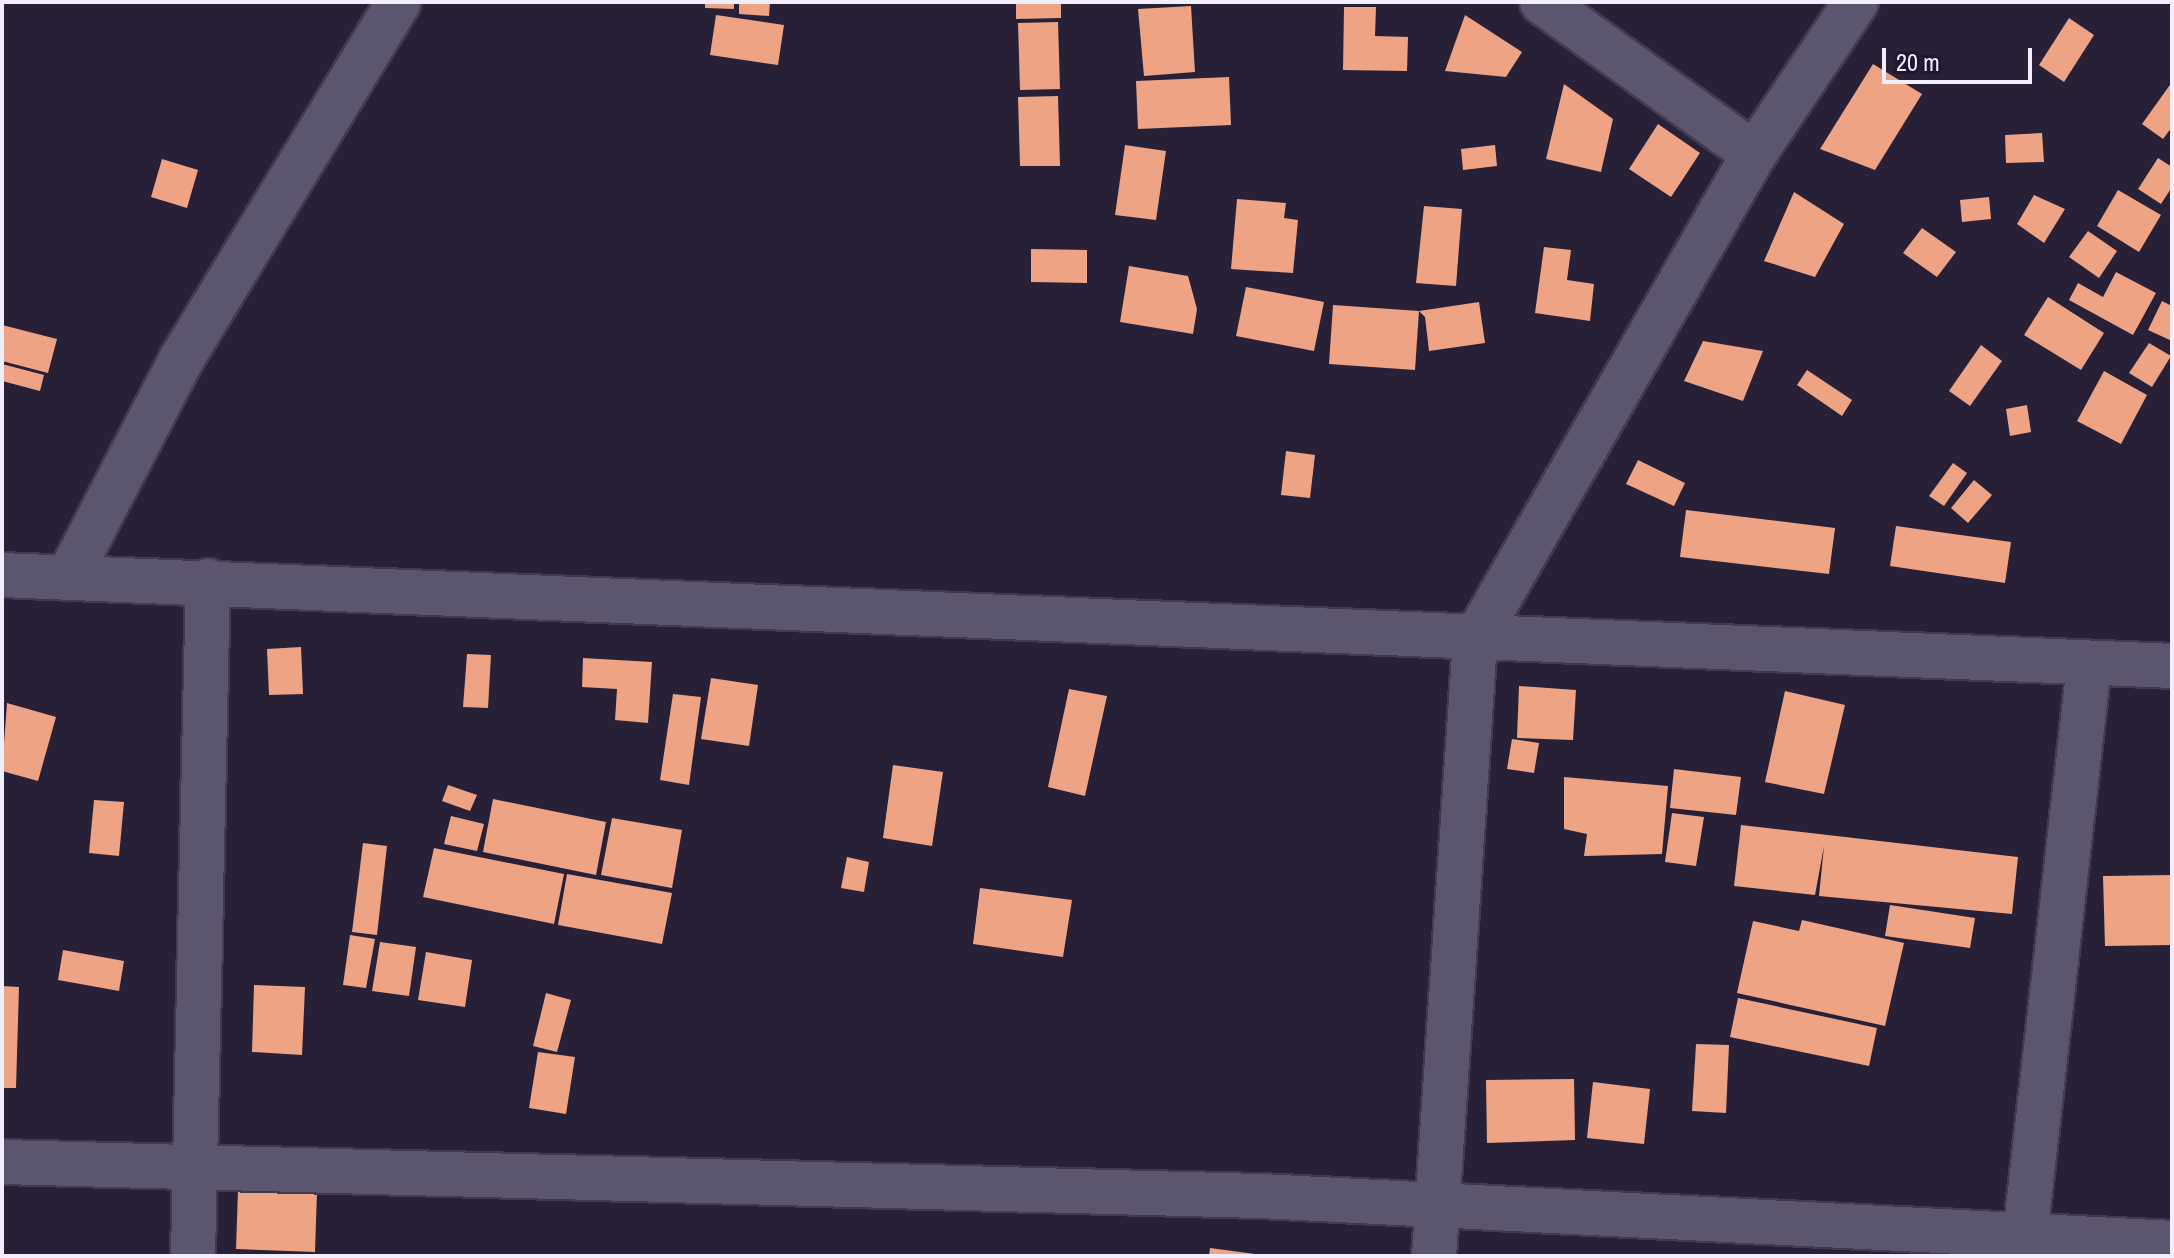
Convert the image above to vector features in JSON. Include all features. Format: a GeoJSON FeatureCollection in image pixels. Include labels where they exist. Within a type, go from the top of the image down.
{"type":"FeatureCollection","features":[{"type":"Feature","properties":{"kind":"street"},"geometry":{"type":"LineString","coordinates":[[1542,2],[1754,154]]}},
{"type":"Feature","properties":{"kind":"street"},"geometry":{"type":"LineString","coordinates":[[1434,1256],[1475,640],[1754,154],[1856,2]]}},
{"type":"Feature","properties":{"kind":"street"},"geometry":{"type":"LineString","coordinates":[[68,578],[181,360],[395,3]]}},
{"type":"Feature","properties":{"kind":"street"},"geometry":{"type":"LineString","coordinates":[[2,575],[208,581],[1475,640],[2172,666]]}},
{"type":"Feature","properties":{"kind":"street"},"geometry":{"type":"LineString","coordinates":[[193,1256],[208,581]]}},
{"type":"Feature","properties":{"kind":"street"},"geometry":{"type":"LineString","coordinates":[[2025,1236],[2089,665]]}},
{"type":"Feature","properties":{"kind":"street"},"geometry":{"type":"LineString","coordinates":[[2,1162],[1261,1196],[2172,1243]]}},
{"type":"Feature","properties":{"kind":"building"},"geometry":{"type":"Polygon","coordinates":[[[705,2],[734,2],[734,9],[705,8],[705,2]]]}},
{"type":"Feature","properties":{"kind":"building"},"geometry":{"type":"Polygon","coordinates":[[[739,2],[770,2],[769,16],[739,14],[739,2]]]}},
{"type":"Feature","properties":{"kind":"building"},"geometry":{"type":"Polygon","coordinates":[[[1016,2],[1061,2],[1061,18],[1016,19],[1016,2]]]}},
{"type":"Feature","properties":{"kind":"building"},"geometry":{"type":"Polygon","coordinates":[[[1191,6],[1195,72],[1144,76],[1138,9],[1191,6]]]}},
{"type":"Feature","properties":{"kind":"building"},"geometry":{"type":"Polygon","coordinates":[[[1344,7],[1376,7],[1375,36],[1408,37],[1407,71],[1343,70],[1344,7]]]}},
{"type":"Feature","properties":{"kind":"building"},"geometry":{"type":"Polygon","coordinates":[[[716,15],[784,25],[778,65],[710,55],[716,15]]]}},
{"type":"Feature","properties":{"kind":"building"},"geometry":{"type":"Polygon","coordinates":[[[1465,15],[1522,52],[1506,77],[1445,71],[1465,15]]]}},
{"type":"Feature","properties":{"kind":"building"},"geometry":{"type":"Polygon","coordinates":[[[2069,18],[2094,35],[2064,82],[2039,65],[2069,18]]]}},
{"type":"Feature","properties":{"kind":"building"},"geometry":{"type":"Polygon","coordinates":[[[1058,22],[1060,89],[1020,90],[1018,23],[1058,22]]]}},
{"type":"Feature","properties":{"kind":"building"},"geometry":{"type":"Polygon","coordinates":[[[1873,64],[1922,94],[1875,170],[1820,149],[1873,64]]]}},
{"type":"Feature","properties":{"kind":"building"},"geometry":{"type":"Polygon","coordinates":[[[1229,77],[1231,125],[1138,129],[1136,81],[1229,77]]]}},
{"type":"Feature","properties":{"kind":"building"},"geometry":{"type":"Polygon","coordinates":[[[2172,82],[2172,127],[2163,139],[2142,124],[2172,82]]]}},
{"type":"Feature","properties":{"kind":"building"},"geometry":{"type":"Polygon","coordinates":[[[1564,84],[1613,119],[1601,172],[1546,159],[1564,84]]]}},
{"type":"Feature","properties":{"kind":"building"},"geometry":{"type":"Polygon","coordinates":[[[1058,96],[1060,166],[1020,166],[1018,97],[1058,96]]]}},
{"type":"Feature","properties":{"kind":"building"},"geometry":{"type":"Polygon","coordinates":[[[1658,124],[1700,153],[1671,197],[1629,169],[1658,124]]]}},
{"type":"Feature","properties":{"kind":"building"},"geometry":{"type":"Polygon","coordinates":[[[2042,133],[2044,162],[2006,163],[2005,135],[2042,133]]]}},
{"type":"Feature","properties":{"kind":"building"},"geometry":{"type":"Polygon","coordinates":[[[1125,145],[1166,151],[1156,220],[1115,215],[1125,145]]]}},
{"type":"Feature","properties":{"kind":"building"},"geometry":{"type":"Polygon","coordinates":[[[1495,145],[1497,166],[1463,170],[1461,149],[1495,145]]]}},
{"type":"Feature","properties":{"kind":"building"},"geometry":{"type":"Polygon","coordinates":[[[2158,158],[2172,167],[2172,187],[2161,204],[2138,189],[2158,158]]]}},
{"type":"Feature","properties":{"kind":"building"},"geometry":{"type":"Polygon","coordinates":[[[162,159],[198,170],[187,208],[151,197],[162,159]]]}},
{"type":"Feature","properties":{"kind":"building"},"geometry":{"type":"Polygon","coordinates":[[[2118,190],[2161,215],[2139,252],[2097,226],[2118,190]]]}},
{"type":"Feature","properties":{"kind":"building"},"geometry":{"type":"Polygon","coordinates":[[[1794,192],[1844,224],[1815,277],[1764,261],[1794,192]]]}},
{"type":"Feature","properties":{"kind":"building"},"geometry":{"type":"Polygon","coordinates":[[[2034,195],[2065,209],[2044,243],[2017,224],[2034,195]]]}},
{"type":"Feature","properties":{"kind":"building"},"geometry":{"type":"Polygon","coordinates":[[[1989,197],[1991,219],[1962,222],[1960,200],[1989,197]]]}},
{"type":"Feature","properties":{"kind":"building"},"geometry":{"type":"Polygon","coordinates":[[[1237,199],[1286,203],[1284,218],[1298,220],[1293,273],[1231,269],[1237,199]]]}},
{"type":"Feature","properties":{"kind":"building"},"geometry":{"type":"Polygon","coordinates":[[[1424,206],[1462,209],[1456,286],[1416,283],[1424,206]]]}},
{"type":"Feature","properties":{"kind":"building"},"geometry":{"type":"Polygon","coordinates":[[[1922,228],[1956,252],[1937,277],[1903,253],[1922,228]]]}},
{"type":"Feature","properties":{"kind":"building"},"geometry":{"type":"Polygon","coordinates":[[[2088,231],[2117,251],[2099,278],[2069,257],[2088,231]]]}},
{"type":"Feature","properties":{"kind":"building"},"geometry":{"type":"Polygon","coordinates":[[[1544,247],[1571,250],[1567,280],[1594,284],[1590,321],[1535,313],[1544,247]]]}},
{"type":"Feature","properties":{"kind":"building"},"geometry":{"type":"Polygon","coordinates":[[[1031,249],[1087,250],[1087,283],[1031,282],[1031,249]]]}},
{"type":"Feature","properties":{"kind":"building"},"geometry":{"type":"Polygon","coordinates":[[[1129,266],[1188,276],[1197,309],[1193,334],[1120,322],[1129,266]]]}},
{"type":"Feature","properties":{"kind":"building"},"geometry":{"type":"Polygon","coordinates":[[[2116,272],[2156,293],[2133,335],[2069,300],[2078,283],[2103,297],[2116,272]]]}},
{"type":"Feature","properties":{"kind":"building"},"geometry":{"type":"Polygon","coordinates":[[[1246,287],[1324,302],[1314,351],[1236,336],[1246,287]]]}},
{"type":"Feature","properties":{"kind":"building"},"geometry":{"type":"Polygon","coordinates":[[[2048,297],[2104,333],[2081,370],[2024,335],[2048,297]]]}},
{"type":"Feature","properties":{"kind":"building"},"geometry":{"type":"Polygon","coordinates":[[[2162,301],[2172,306],[2172,341],[2148,330],[2162,301]]]}},
{"type":"Feature","properties":{"kind":"building"},"geometry":{"type":"Polygon","coordinates":[[[1479,302],[1485,343],[1429,351],[1425,317],[1419,311],[1479,302]]]}},
{"type":"Feature","properties":{"kind":"building"},"geometry":{"type":"Polygon","coordinates":[[[1333,305],[1419,311],[1415,370],[1329,364],[1333,305]]]}},
{"type":"Feature","properties":{"kind":"building"},"geometry":{"type":"Polygon","coordinates":[[[2,325],[57,339],[48,373],[2,361],[2,325]]]}},
{"type":"Feature","properties":{"kind":"building"},"geometry":{"type":"Polygon","coordinates":[[[1703,341],[1763,351],[1743,401],[1684,381],[1703,341]]]}},
{"type":"Feature","properties":{"kind":"building"},"geometry":{"type":"Polygon","coordinates":[[[2149,343],[2171,356],[2152,387],[2129,373],[2149,343]]]}},
{"type":"Feature","properties":{"kind":"building"},"geometry":{"type":"Polygon","coordinates":[[[1981,345],[2002,361],[1970,406],[1949,391],[1981,345]]]}},
{"type":"Feature","properties":{"kind":"building"},"geometry":{"type":"Polygon","coordinates":[[[2,364],[44,375],[40,391],[2,381],[2,364]]]}},
{"type":"Feature","properties":{"kind":"building"},"geometry":{"type":"Polygon","coordinates":[[[1807,370],[1852,400],[1842,416],[1797,385],[1807,370]]]}},
{"type":"Feature","properties":{"kind":"building"},"geometry":{"type":"Polygon","coordinates":[[[2104,371],[2147,395],[2121,444],[2077,421],[2104,371]]]}},
{"type":"Feature","properties":{"kind":"building"},"geometry":{"type":"Polygon","coordinates":[[[2027,405],[2031,432],[2010,436],[2006,409],[2027,405]]]}},
{"type":"Feature","properties":{"kind":"building"},"geometry":{"type":"Polygon","coordinates":[[[1286,451],[1315,455],[1310,498],[1281,495],[1286,451]]]}},
{"type":"Feature","properties":{"kind":"building"},"geometry":{"type":"Polygon","coordinates":[[[1638,460],[1685,483],[1674,506],[1626,484],[1638,460]]]}},
{"type":"Feature","properties":{"kind":"building"},"geometry":{"type":"Polygon","coordinates":[[[1953,463],[1967,473],[1944,506],[1929,496],[1953,463]]]}},
{"type":"Feature","properties":{"kind":"building"},"geometry":{"type":"Polygon","coordinates":[[[1974,480],[1992,495],[1968,523],[1951,508],[1974,480]]]}},
{"type":"Feature","properties":{"kind":"building"},"geometry":{"type":"Polygon","coordinates":[[[1686,510],[1835,528],[1829,574],[1680,557],[1686,510]]]}},
{"type":"Feature","properties":{"kind":"building"},"geometry":{"type":"Polygon","coordinates":[[[1896,526],[2011,542],[2005,583],[1890,566],[1896,526]]]}},
{"type":"Feature","properties":{"kind":"building"},"geometry":{"type":"Polygon","coordinates":[[[301,647],[303,694],[269,695],[267,649],[301,647]]]}},
{"type":"Feature","properties":{"kind":"building"},"geometry":{"type":"Polygon","coordinates":[[[467,654],[491,655],[488,708],[463,707],[467,654]]]}},
{"type":"Feature","properties":{"kind":"building"},"geometry":{"type":"Polygon","coordinates":[[[583,658],[652,662],[648,723],[615,720],[617,689],[582,687],[583,658]]]}},
{"type":"Feature","properties":{"kind":"building"},"geometry":{"type":"Polygon","coordinates":[[[711,678],[758,685],[749,746],[701,739],[711,678]]]}},
{"type":"Feature","properties":{"kind":"building"},"geometry":{"type":"Polygon","coordinates":[[[1519,686],[1576,690],[1573,740],[1517,738],[1519,686]]]}},
{"type":"Feature","properties":{"kind":"building"},"geometry":{"type":"Polygon","coordinates":[[[1069,689],[1107,696],[1085,796],[1048,787],[1069,689]]]}},
{"type":"Feature","properties":{"kind":"building"},"geometry":{"type":"Polygon","coordinates":[[[1785,691],[1845,705],[1824,794],[1765,782],[1785,691]]]}},
{"type":"Feature","properties":{"kind":"building"},"geometry":{"type":"Polygon","coordinates":[[[673,694],[701,697],[689,785],[660,780],[673,694]]]}},
{"type":"Feature","properties":{"kind":"building"},"geometry":{"type":"Polygon","coordinates":[[[7,703],[56,717],[38,781],[2,771],[7,703]]]}},
{"type":"Feature","properties":{"kind":"building"},"geometry":{"type":"Polygon","coordinates":[[[1512,739],[1539,743],[1534,773],[1507,769],[1512,739]]]}},
{"type":"Feature","properties":{"kind":"building"},"geometry":{"type":"Polygon","coordinates":[[[893,765],[943,772],[932,846],[883,838],[893,765]]]}},
{"type":"Feature","properties":{"kind":"building"},"geometry":{"type":"Polygon","coordinates":[[[1674,769],[1741,777],[1736,815],[1670,808],[1674,769]]]}},
{"type":"Feature","properties":{"kind":"building"},"geometry":{"type":"Polygon","coordinates":[[[1564,777],[1668,786],[1662,854],[1584,856],[1587,834],[1564,829],[1564,777]]]}},
{"type":"Feature","properties":{"kind":"building"},"geometry":{"type":"Polygon","coordinates":[[[448,785],[477,795],[470,811],[442,801],[448,785]]]}},
{"type":"Feature","properties":{"kind":"building"},"geometry":{"type":"Polygon","coordinates":[[[493,799],[606,822],[596,875],[483,852],[493,799]]]}},
{"type":"Feature","properties":{"kind":"building"},"geometry":{"type":"Polygon","coordinates":[[[94,800],[124,802],[119,856],[89,853],[94,800]]]}},
{"type":"Feature","properties":{"kind":"building"},"geometry":{"type":"Polygon","coordinates":[[[1672,813],[1704,817],[1696,866],[1665,862],[1672,813]]]}},
{"type":"Feature","properties":{"kind":"building"},"geometry":{"type":"Polygon","coordinates":[[[451,816],[484,824],[477,851],[444,844],[451,816]]]}},
{"type":"Feature","properties":{"kind":"building"},"geometry":{"type":"Polygon","coordinates":[[[612,818],[682,830],[672,888],[601,875],[612,818]]]}},
{"type":"Feature","properties":{"kind":"building"},"geometry":{"type":"Polygon","coordinates":[[[1741,825],[2018,857],[2012,914],[1819,896],[1824,846],[1815,895],[1734,886],[1741,825]]]}},
{"type":"Feature","properties":{"kind":"building"},"geometry":{"type":"Polygon","coordinates":[[[363,843],[387,846],[377,935],[352,932],[363,843]]]}},
{"type":"Feature","properties":{"kind":"building"},"geometry":{"type":"Polygon","coordinates":[[[434,848],[564,874],[554,924],[423,897],[434,848]]]}},
{"type":"Feature","properties":{"kind":"building"},"geometry":{"type":"Polygon","coordinates":[[[847,857],[869,862],[864,892],[841,888],[847,857]]]}},
{"type":"Feature","properties":{"kind":"building"},"geometry":{"type":"Polygon","coordinates":[[[567,874],[672,893],[662,944],[558,925],[567,874]]]}},
{"type":"Feature","properties":{"kind":"building"},"geometry":{"type":"Polygon","coordinates":[[[2172,875],[2172,945],[2105,946],[2103,876],[2172,875]]]}},
{"type":"Feature","properties":{"kind":"building"},"geometry":{"type":"Polygon","coordinates":[[[980,888],[1072,900],[1063,957],[973,944],[980,888]]]}},
{"type":"Feature","properties":{"kind":"building"},"geometry":{"type":"Polygon","coordinates":[[[1890,905],[1975,918],[1970,948],[1885,936],[1890,905]]]}},
{"type":"Feature","properties":{"kind":"building"},"geometry":{"type":"Polygon","coordinates":[[[1802,920],[1904,943],[1885,1026],[1737,993],[1753,921],[1799,931],[1802,920]]]}},
{"type":"Feature","properties":{"kind":"building"},"geometry":{"type":"Polygon","coordinates":[[[350,935],[375,939],[366,988],[343,985],[350,935]]]}},
{"type":"Feature","properties":{"kind":"building"},"geometry":{"type":"Polygon","coordinates":[[[380,942],[416,947],[409,996],[372,991],[380,942]]]}},
{"type":"Feature","properties":{"kind":"building"},"geometry":{"type":"Polygon","coordinates":[[[63,950],[124,961],[119,991],[58,980],[63,950]]]}},
{"type":"Feature","properties":{"kind":"building"},"geometry":{"type":"Polygon","coordinates":[[[426,952],[472,960],[465,1007],[418,1000],[426,952]]]}},
{"type":"Feature","properties":{"kind":"building"},"geometry":{"type":"Polygon","coordinates":[[[254,985],[305,987],[302,1055],[252,1052],[254,985]]]}},
{"type":"Feature","properties":{"kind":"building"},"geometry":{"type":"Polygon","coordinates":[[[2,986],[19,987],[16,1088],[2,1088],[2,986]]]}},
{"type":"Feature","properties":{"kind":"building"},"geometry":{"type":"Polygon","coordinates":[[[546,993],[571,1000],[557,1052],[533,1046],[546,993]]]}},
{"type":"Feature","properties":{"kind":"building"},"geometry":{"type":"Polygon","coordinates":[[[1738,998],[1877,1028],[1869,1066],[1730,1037],[1738,998]]]}},
{"type":"Feature","properties":{"kind":"building"},"geometry":{"type":"Polygon","coordinates":[[[1696,1044],[1729,1045],[1726,1113],[1692,1111],[1696,1044]]]}},
{"type":"Feature","properties":{"kind":"building"},"geometry":{"type":"Polygon","coordinates":[[[538,1052],[575,1057],[566,1114],[529,1108],[538,1052]]]}},
{"type":"Feature","properties":{"kind":"building"},"geometry":{"type":"Polygon","coordinates":[[[1574,1079],[1575,1140],[1487,1143],[1486,1080],[1574,1079]]]}},
{"type":"Feature","properties":{"kind":"building"},"geometry":{"type":"Polygon","coordinates":[[[1593,1082],[1650,1089],[1644,1144],[1587,1138],[1593,1082]]]}},
{"type":"Feature","properties":{"kind":"building"},"geometry":{"type":"Polygon","coordinates":[[[238,1190],[317,1192],[315,1252],[236,1249],[238,1190]]]}},
{"type":"Feature","properties":{"kind":"building"},"geometry":{"type":"Polygon","coordinates":[[[1210,1248],[1255,1254],[1255,1256],[1209,1256],[1210,1248]]]}}]}
